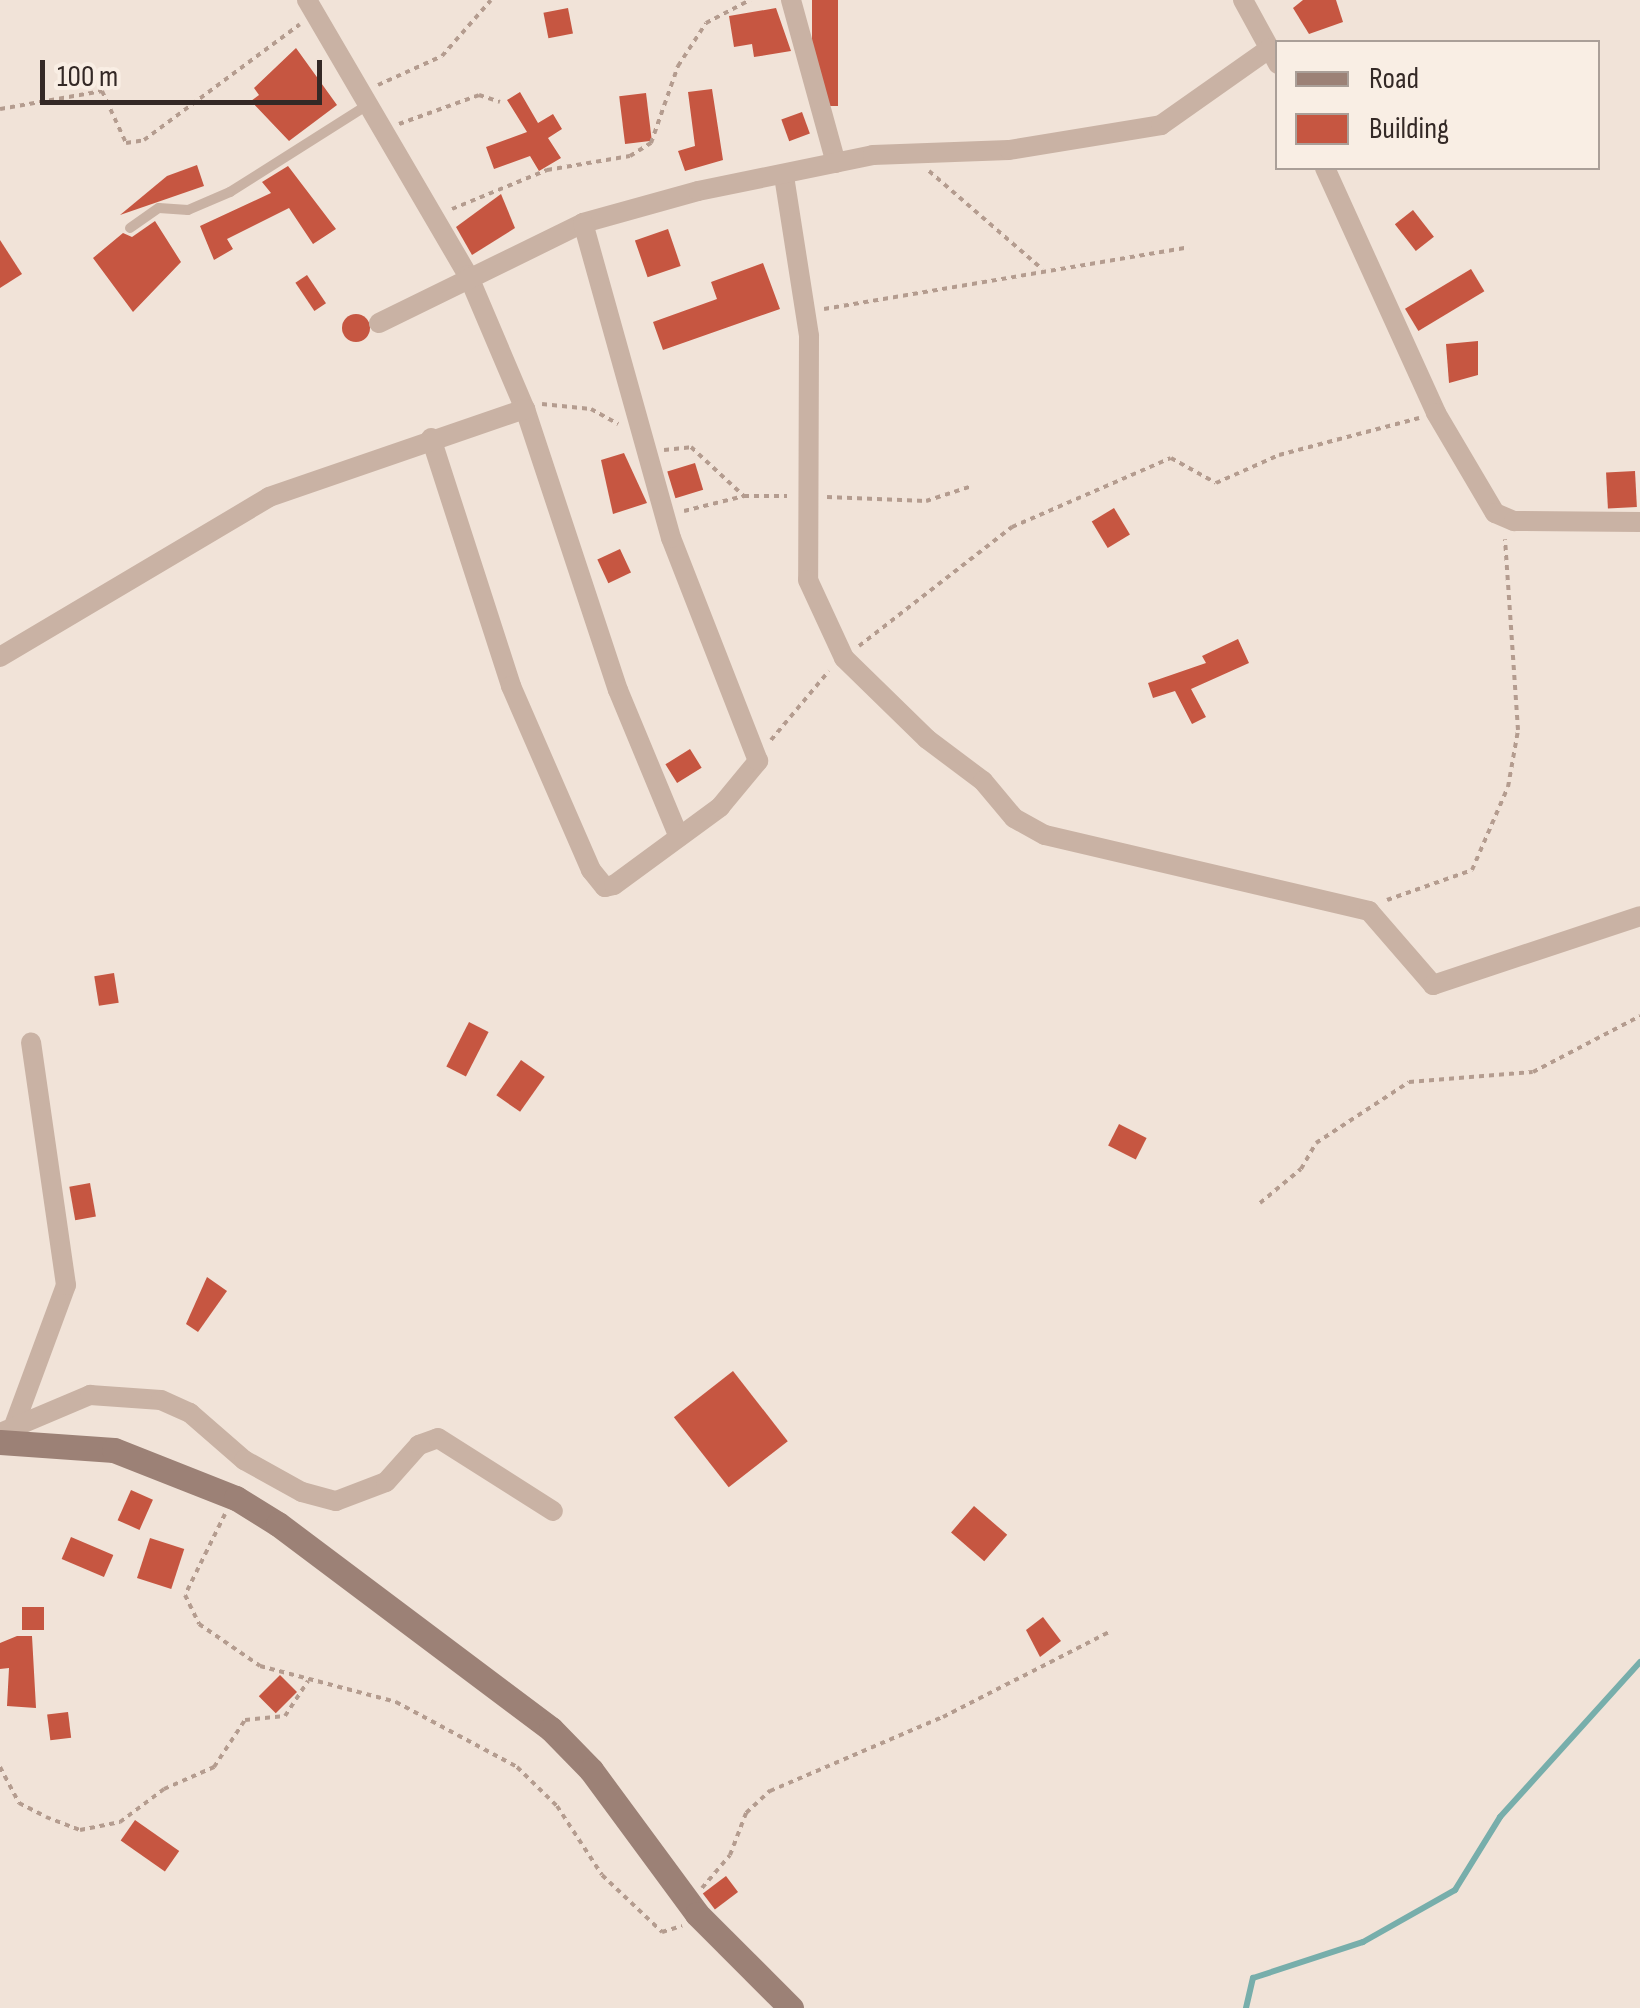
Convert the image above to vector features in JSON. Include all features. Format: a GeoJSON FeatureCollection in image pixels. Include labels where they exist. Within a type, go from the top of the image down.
{"type":"FeatureCollection","features":[{"type":"Feature","properties":{"kind":"street"},"geometry":{"type":"LineString","coordinates":[[791,0],[836,163]]}},
{"type":"Feature","properties":{"kind":"street"},"geometry":{"type":"LineString","coordinates":[[379,323],[468,275],[583,223],[836,163],[911,154],[1009,150],[1161,125],[1274,56],[1244,0]]}},
{"type":"Feature","properties":{"kind":"street"},"geometry":{"type":"LineString","coordinates":[[309,7],[385,128],[468,275],[521,400],[618,690],[679,837]]}},
{"type":"Feature","properties":{"kind":"street"},"geometry":{"type":"LineString","coordinates":[[1325,170],[1436,413],[1504,520],[1640,522]]}},
{"type":"Feature","properties":{"kind":"street"},"geometry":{"type":"LineString","coordinates":[[784,176],[804,312],[808,580],[844,658],[1027,828],[1369,911],[1433,985],[1640,916]]}},
{"type":"Feature","properties":{"kind":"street"},"geometry":{"type":"LineString","coordinates":[[431,438],[511,686],[598,881],[614,886],[720,807],[758,761],[665,516],[583,223]]}},
{"type":"Feature","properties":{"kind":"street"},"geometry":{"type":"LineString","coordinates":[[0,657],[269,497],[431,438],[521,400]]}},
{"type":"Feature","properties":{"kind":"street"},"geometry":{"type":"LineString","coordinates":[[5,1432],[66,1285],[31,1043]]}},
{"type":"Feature","properties":{"kind":"street"},"geometry":{"type":"LineString","coordinates":[[5,1432],[90,1395],[161,1400],[244,1460],[336,1501],[386,1482],[420,1445],[438,1438],[554,1511]]}},
{"type":"Feature","properties":{"kind":"street"},"geometry":{"type":"LineString","coordinates":[[5,1432],[114,1450],[236,1498],[551,1729],[691,1907],[791,2008]]}},
{"type":"Feature","properties":{"kind":"lane"},"geometry":{"type":"LineString","coordinates":[[130,228],[159,208],[188,210],[230,192],[365,98]]}},
{"type":"Feature","properties":{"kind":"path"},"geometry":{"type":"LineString","coordinates":[[365,98],[442,56],[492,0]]}},
{"type":"Feature","properties":{"kind":"path"},"geometry":{"type":"LineString","coordinates":[[433,216],[547,170],[630,156],[652,143],[678,66],[706,23],[750,0]]}},
{"type":"Feature","properties":{"kind":"path"},"geometry":{"type":"LineString","coordinates":[[0,108],[102,91],[126,143],[144,140],[309,7]]}},
{"type":"Feature","properties":{"kind":"path"},"geometry":{"type":"LineString","coordinates":[[385,128],[480,95],[500,102]]}},
{"type":"Feature","properties":{"kind":"path"},"geometry":{"type":"LineString","coordinates":[[911,154],[1042,270]]}},
{"type":"Feature","properties":{"kind":"path"},"geometry":{"type":"LineString","coordinates":[[804,312],[1189,247]]}},
{"type":"Feature","properties":{"kind":"path"},"geometry":{"type":"LineString","coordinates":[[521,400],[602,413],[659,450],[691,447],[744,496]]}},
{"type":"Feature","properties":{"kind":"path"},"geometry":{"type":"LineString","coordinates":[[758,761],[795,704],[844,658],[1012,527],[1171,458],[1216,483],[1280,454],[1436,413]]}},
{"type":"Feature","properties":{"kind":"path"},"geometry":{"type":"LineString","coordinates":[[665,516],[744,496],[926,502],[972,486]]}},
{"type":"Feature","properties":{"kind":"path"},"geometry":{"type":"LineString","coordinates":[[1369,911],[1402,890],[1472,870],[1508,787],[1518,730],[1504,520]]}},
{"type":"Feature","properties":{"kind":"path"},"geometry":{"type":"LineString","coordinates":[[1260,1203],[1300,1169],[1316,1143],[1409,1082],[1533,1072],[1640,1016]]}},
{"type":"Feature","properties":{"kind":"path"},"geometry":{"type":"LineString","coordinates":[[236,1498],[189,1579],[189,1610],[239,1654],[309,1681],[396,1702],[518,1767],[557,1806],[584,1855],[662,1932],[691,1907],[719,1872],[746,1814],[770,1791],[942,1717],[1109,1632]]}},
{"type":"Feature","properties":{"kind":"path"},"geometry":{"type":"LineString","coordinates":[[0,1768],[19,1803],[46,1817],[80,1830],[120,1822],[164,1789],[214,1767],[246,1720],[285,1716],[309,1681]]}},
{"type":"Feature","properties":{"kind":"building"},"geometry":{"type":"Polygon","coordinates":[[[812,0],[838,0],[838,106],[812,106],[812,0]]]}},
{"type":"Feature","properties":{"kind":"building"},"geometry":{"type":"Polygon","coordinates":[[[1303,0],[1336,0],[1343,22],[1309,34],[1293,8],[1303,0]]]}},
{"type":"Feature","properties":{"kind":"building"},"geometry":{"type":"Polygon","coordinates":[[[568,8],[573,34],[548,38],[543,13],[568,8]]]}},
{"type":"Feature","properties":{"kind":"building"},"geometry":{"type":"Polygon","coordinates":[[[776,8],[791,51],[754,57],[752,44],[734,47],[729,16],[776,8]]]}},
{"type":"Feature","properties":{"kind":"building"},"geometry":{"type":"Polygon","coordinates":[[[296,48],[337,105],[289,141],[251,101],[259,95],[254,88],[296,48]]]}},
{"type":"Feature","properties":{"kind":"building"},"geometry":{"type":"Polygon","coordinates":[[[712,89],[723,160],[685,171],[678,151],[695,146],[688,92],[712,89]]]}},
{"type":"Feature","properties":{"kind":"building"},"geometry":{"type":"Polygon","coordinates":[[[520,92],[538,123],[553,114],[562,129],[548,138],[561,158],[539,171],[530,156],[494,169],[486,147],[527,132],[507,100],[520,92]]]}},
{"type":"Feature","properties":{"kind":"building"},"geometry":{"type":"Polygon","coordinates":[[[646,93],[652,141],[625,144],[619,96],[646,93]]]}},
{"type":"Feature","properties":{"kind":"building"},"geometry":{"type":"Polygon","coordinates":[[[802,112],[810,134],[789,141],[781,120],[802,112]]]}},
{"type":"Feature","properties":{"kind":"building"},"geometry":{"type":"Polygon","coordinates":[[[197,165],[204,186],[120,215],[167,176],[197,165]]]}},
{"type":"Feature","properties":{"kind":"building"},"geometry":{"type":"Polygon","coordinates":[[[288,166],[336,229],[313,244],[289,208],[227,239],[233,249],[214,260],[200,226],[271,193],[262,182],[288,166]]]}},
{"type":"Feature","properties":{"kind":"building"},"geometry":{"type":"Polygon","coordinates":[[[501,194],[515,228],[472,255],[456,227],[501,194]]]}},
{"type":"Feature","properties":{"kind":"building"},"geometry":{"type":"Polygon","coordinates":[[[1413,210],[1434,237],[1416,251],[1395,224],[1413,210]]]}},
{"type":"Feature","properties":{"kind":"building"},"geometry":{"type":"Polygon","coordinates":[[[155,221],[181,262],[133,312],[93,258],[123,233],[132,237],[155,221]]]}},
{"type":"Feature","properties":{"kind":"building"},"geometry":{"type":"Polygon","coordinates":[[[668,229],[681,266],[648,277],[635,240],[668,229]]]}},
{"type":"Feature","properties":{"kind":"building"},"geometry":{"type":"Polygon","coordinates":[[[0,240],[22,274],[0,288],[0,240]]]}},
{"type":"Feature","properties":{"kind":"building"},"geometry":{"type":"Polygon","coordinates":[[[763,263],[780,309],[663,350],[653,322],[717,299],[711,282],[763,263]]]}},
{"type":"Feature","properties":{"kind":"building"},"geometry":{"type":"Polygon","coordinates":[[[1471,269],[1484,291],[1418,331],[1405,309],[1471,269]]]}},
{"type":"Feature","properties":{"kind":"building"},"geometry":{"type":"Polygon","coordinates":[[[307,275],[326,303],[314,311],[295,283],[307,275]]]}},
{"type":"Feature","properties":{"kind":"building"},"geometry":{"type":"Polygon","coordinates":[[[356,314],[366,318],[370,328],[366,338],[356,342],[346,338],[342,328],[346,318],[356,314]]]}},
{"type":"Feature","properties":{"kind":"building"},"geometry":{"type":"Polygon","coordinates":[[[1478,341],[1478,375],[1449,383],[1446,344],[1478,341]]]}},
{"type":"Feature","properties":{"kind":"building"},"geometry":{"type":"Polygon","coordinates":[[[624,453],[647,503],[613,514],[601,460],[624,453]]]}},
{"type":"Feature","properties":{"kind":"building"},"geometry":{"type":"Polygon","coordinates":[[[695,463],[703,490],[675,498],[667,471],[695,463]]]}},
{"type":"Feature","properties":{"kind":"building"},"geometry":{"type":"Polygon","coordinates":[[[1635,471],[1637,507],[1608,508],[1606,473],[1635,471]]]}},
{"type":"Feature","properties":{"kind":"building"},"geometry":{"type":"Polygon","coordinates":[[[1114,508],[1130,535],[1108,548],[1092,521],[1114,508]]]}},
{"type":"Feature","properties":{"kind":"building"},"geometry":{"type":"Polygon","coordinates":[[[620,549],[631,573],[608,583],[597,560],[620,549]]]}},
{"type":"Feature","properties":{"kind":"building"},"geometry":{"type":"Polygon","coordinates":[[[1238,639],[1249,663],[1191,689],[1206,717],[1192,724],[1175,691],[1153,698],[1148,683],[1206,663],[1202,656],[1238,639]]]}},
{"type":"Feature","properties":{"kind":"building"},"geometry":{"type":"Polygon","coordinates":[[[690,749],[702,768],[677,783],[665,764],[690,749]]]}},
{"type":"Feature","properties":{"kind":"building"},"geometry":{"type":"Polygon","coordinates":[[[114,973],[119,1003],[99,1006],[94,976],[114,973]]]}},
{"type":"Feature","properties":{"kind":"building"},"geometry":{"type":"Polygon","coordinates":[[[469,1022],[489,1032],[466,1077],[446,1067],[469,1022]]]}},
{"type":"Feature","properties":{"kind":"building"},"geometry":{"type":"Polygon","coordinates":[[[521,1060],[545,1077],[520,1112],[496,1095],[521,1060]]]}},
{"type":"Feature","properties":{"kind":"building"},"geometry":{"type":"Polygon","coordinates":[[[1119,1124],[1147,1138],[1136,1159],[1108,1145],[1119,1124]]]}},
{"type":"Feature","properties":{"kind":"building"},"geometry":{"type":"Polygon","coordinates":[[[90,1183],[96,1216],[75,1220],[69,1187],[90,1183]]]}},
{"type":"Feature","properties":{"kind":"building"},"geometry":{"type":"Polygon","coordinates":[[[207,1277],[227,1291],[198,1332],[186,1324],[207,1277]]]}},
{"type":"Feature","properties":{"kind":"building"},"geometry":{"type":"Polygon","coordinates":[[[733,1371],[788,1441],[729,1487],[674,1417],[733,1371]]]}},
{"type":"Feature","properties":{"kind":"building"},"geometry":{"type":"Polygon","coordinates":[[[131,1490],[153,1500],[140,1530],[118,1520],[131,1490]]]}},
{"type":"Feature","properties":{"kind":"building"},"geometry":{"type":"Polygon","coordinates":[[[974,1506],[1007,1535],[984,1561],[951,1532],[974,1506]]]}},
{"type":"Feature","properties":{"kind":"building"},"geometry":{"type":"Polygon","coordinates":[[[71,1537],[113,1555],[104,1577],[62,1559],[71,1537]]]}},
{"type":"Feature","properties":{"kind":"building"},"geometry":{"type":"Polygon","coordinates":[[[150,1538],[184,1549],[171,1589],[137,1578],[150,1538]]]}},
{"type":"Feature","properties":{"kind":"building"},"geometry":{"type":"Polygon","coordinates":[[[22,1607],[44,1607],[44,1630],[22,1630],[22,1607]]]}},
{"type":"Feature","properties":{"kind":"building"},"geometry":{"type":"Polygon","coordinates":[[[1043,1617],[1061,1641],[1040,1657],[1026,1630],[1043,1617]]]}},
{"type":"Feature","properties":{"kind":"building"},"geometry":{"type":"Polygon","coordinates":[[[17,1636],[32,1636],[36,1708],[7,1706],[9,1668],[0,1669],[0,1643],[17,1636]]]}},
{"type":"Feature","properties":{"kind":"building"},"geometry":{"type":"Polygon","coordinates":[[[280,1675],[297,1692],[276,1713],[259,1696],[280,1675]]]}},
{"type":"Feature","properties":{"kind":"building"},"geometry":{"type":"Polygon","coordinates":[[[68,1712],[71,1738],[50,1740],[47,1715],[68,1712]]]}},
{"type":"Feature","properties":{"kind":"building"},"geometry":{"type":"Polygon","coordinates":[[[135,1820],[179,1851],[165,1871],[121,1840],[135,1820]]]}},
{"type":"Feature","properties":{"kind":"building"},"geometry":{"type":"Polygon","coordinates":[[[726,1876],[738,1892],[715,1909],[703,1893],[726,1876]]]}},
{"type":"Feature","properties":{"kind":"waterway"},"geometry":{"type":"LineString","coordinates":[[1246,2008],[1253,1978],[1363,1942],[1455,1890],[1500,1817],[1640,1662]]}}]}
